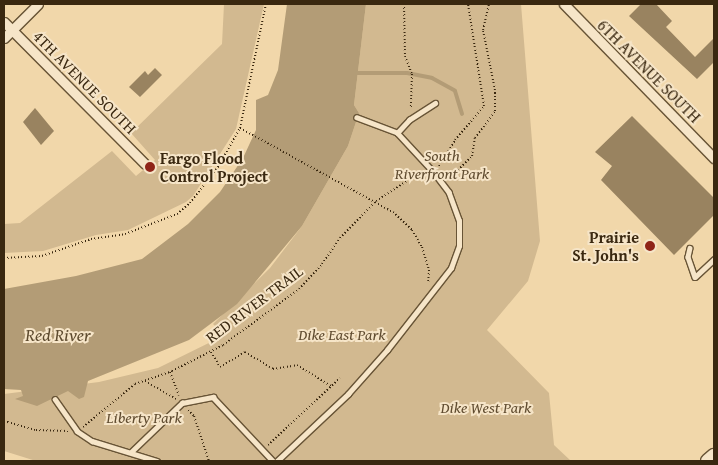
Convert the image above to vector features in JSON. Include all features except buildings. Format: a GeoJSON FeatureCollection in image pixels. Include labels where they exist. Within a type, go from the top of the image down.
{"type":"FeatureCollection","features":[{"type":"Feature","properties":{"kind":"street"},"geometry":{"type":"LineString","coordinates":[[4,38],[38,4]]}},
{"type":"Feature","properties":{"kind":"street","name":"6TH AVENUE SOUTH"},"geometry":{"type":"LineString","coordinates":[[564,4],[714,158]]}},
{"type":"Feature","properties":{"kind":"street","name":"4TH AVENUE SOUTH"},"geometry":{"type":"LineString","coordinates":[[4,22],[146,164]]}},
{"type":"Feature","properties":{"kind":"street"},"geometry":{"type":"LineString","coordinates":[[708,461],[714,456]]}},
{"type":"Feature","properties":{"kind":"lane"},"geometry":{"type":"LineString","coordinates":[[397,133],[413,118],[435,103]]}},
{"type":"Feature","properties":{"kind":"lane"},"geometry":{"type":"LineString","coordinates":[[131,452],[182,403],[213,397],[275,461],[348,394],[451,268],[459,246],[459,221],[443,184],[397,133],[357,118]]}},
{"type":"Feature","properties":{"kind":"lane"},"geometry":{"type":"LineString","coordinates":[[690,248],[688,257],[695,277],[714,259]]}},
{"type":"Feature","properties":{"kind":"lane"},"geometry":{"type":"LineString","coordinates":[[55,399],[77,431],[92,441],[157,461]]}},
{"type":"Feature","properties":{"kind":"path"},"geometry":{"type":"LineString","coordinates":[[4,258],[42,256],[91,239],[126,234],[177,214],[201,191],[240,128],[266,4]]}},
{"type":"Feature","properties":{"kind":"path"},"geometry":{"type":"LineString","coordinates":[[404,4],[404,56],[412,74],[409,100],[413,118]]}},
{"type":"Feature","properties":{"kind":"path"},"geometry":{"type":"LineString","coordinates":[[434,173],[455,140],[484,106],[468,4]]}},
{"type":"Feature","properties":{"kind":"path"},"geometry":{"type":"LineString","coordinates":[[443,184],[472,156],[475,138],[495,111],[495,90],[483,30],[489,4]]}},
{"type":"Feature","properties":{"kind":"path"},"geometry":{"type":"LineString","coordinates":[[240,128],[353,188],[376,202],[412,230],[422,247],[429,270],[426,300]]}},
{"type":"Feature","properties":{"kind":"path","name":"RED RIVER TRAIL"},"geometry":{"type":"LineString","coordinates":[[77,431],[135,384],[170,372],[211,352],[299,289],[322,264],[340,238],[376,202],[416,175],[434,173]]}},
{"type":"Feature","properties":{"kind":"path"},"geometry":{"type":"LineString","coordinates":[[211,352],[220,366],[246,352],[273,369],[297,365],[331,386]]}},
{"type":"Feature","properties":{"kind":"path"},"geometry":{"type":"LineString","coordinates":[[170,372],[182,403]]}},
{"type":"Feature","properties":{"kind":"path"},"geometry":{"type":"LineString","coordinates":[[263,450],[340,378]]}},
{"type":"Feature","properties":{"kind":"path"},"geometry":{"type":"LineString","coordinates":[[145,381],[182,403],[194,416],[209,461]]}},
{"type":"Feature","properties":{"kind":"path"},"geometry":{"type":"LineString","coordinates":[[4,421],[36,430],[77,431]]}},
{"type":"Feature","properties":{"kind":"green space"},"geometry":{"type":"Polygon","coordinates":[[[224,4],[264,4],[236,129],[193,196],[186,202],[128,230],[96,235],[43,251],[4,253],[4,224],[20,223],[112,151],[136,176],[155,160],[131,133],[222,44],[224,4]]]}},
{"type":"Feature","properties":{"kind":"green space"},"geometry":{"type":"Polygon","coordinates":[[[366,4],[521,4],[540,241],[528,281],[487,330],[549,393],[554,445],[571,461],[36,461],[4,451],[4,394],[99,382],[158,368],[225,335],[213,324],[270,268],[302,226],[348,146],[359,113],[354,105],[366,4]]]}},
{"type":"Feature","properties":{"kind":"water","name":"Red River"},"geometry":{"type":"Polygon","coordinates":[[[287,4],[366,4],[354,105],[359,113],[348,146],[302,226],[237,304],[189,340],[88,381],[84,397],[79,399],[68,391],[37,406],[15,399],[23,396],[21,390],[4,389],[4,289],[76,276],[142,259],[188,224],[220,192],[243,158],[256,130],[256,100],[268,95],[278,70],[287,4]]]}},
{"type":"Feature","properties":{"kind":"waterway"},"geometry":{"type":"LineString","coordinates":[[357,73],[407,73],[432,78],[455,91],[462,114]]}},
{"type":"Feature","properties":{"kind":"place","name":"Fargo Flood Control Project"},"geometry":{"type":"Point","coordinates":[150,167]}},
{"type":"Feature","properties":{"kind":"place","name":"Prairie St. John's"},"geometry":{"type":"Point","coordinates":[650,246]}},
{"type":"Feature","properties":{"kind":"park label","name":"South Riverfront Park"},"geometry":{"type":"Point","coordinates":[442,164]}},
{"type":"Feature","properties":{"kind":"park label","name":"Dike East Park"},"geometry":{"type":"Point","coordinates":[342,334]}},
{"type":"Feature","properties":{"kind":"park label","name":"Dike West Park"},"geometry":{"type":"Point","coordinates":[486,407]}},
{"type":"Feature","properties":{"kind":"park label","name":"Liberty Park"},"geometry":{"type":"Point","coordinates":[144,417]}}]}
